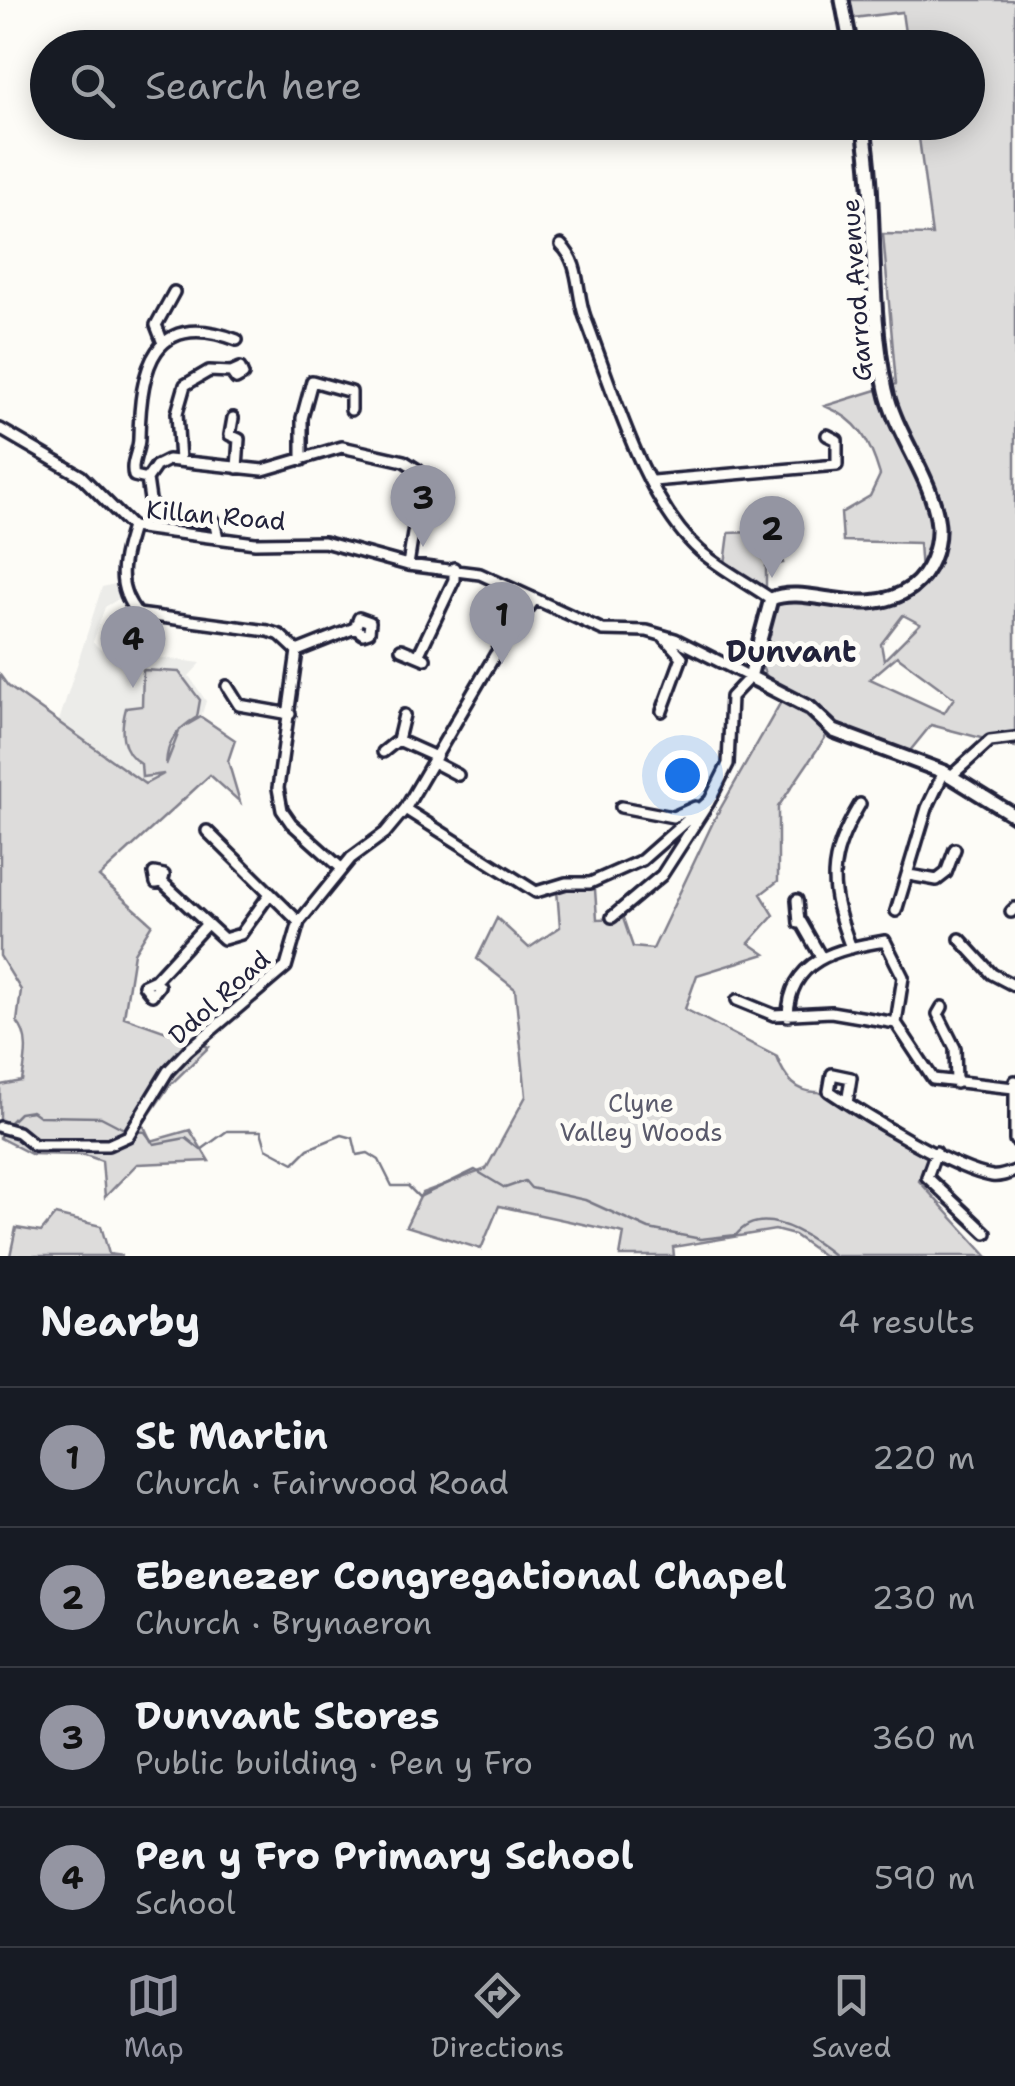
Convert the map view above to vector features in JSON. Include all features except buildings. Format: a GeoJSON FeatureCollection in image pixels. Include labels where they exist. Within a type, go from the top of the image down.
{"type":"FeatureCollection","features":[{"type":"Feature","properties":{"kind":"main road"},"geometry":{"type":"LineString","coordinates":[[842,0],[848,30]]}},
{"type":"Feature","properties":{"kind":"main road","name":"Garrod Avenue"},"geometry":{"type":"LineString","coordinates":[[771,599],[782,594],[828,602],[880,601],[912,586],[925,573],[938,542],[932,504],[886,390],[865,140]]}},
{"type":"Feature","properties":{"kind":"main road"},"geometry":{"type":"LineString","coordinates":[[771,599],[750,676],[810,708],[834,731],[947,774],[1015,816]]}},
{"type":"Feature","properties":{"kind":"street"},"geometry":{"type":"LineString","coordinates":[[561,246],[572,256],[582,310],[614,386],[624,430],[672,520],[701,552],[771,599]]}},
{"type":"Feature","properties":{"kind":"street"},"geometry":{"type":"LineString","coordinates":[[163,342],[156,325],[174,292]]}},
{"type":"Feature","properties":{"kind":"street"},"geometry":{"type":"LineString","coordinates":[[147,479],[134,476],[132,466],[138,444],[140,386],[147,365],[163,342],[202,329],[237,340]]}},
{"type":"Feature","properties":{"kind":"street"},"geometry":{"type":"LineString","coordinates":[[180,460],[176,414],[186,385],[209,371],[231,372]]}},
{"type":"Feature","properties":{"kind":"street"},"geometry":{"type":"LineString","coordinates":[[302,460],[302,418],[312,381],[351,392],[351,410]]}},
{"type":"Feature","properties":{"kind":"street"},"geometry":{"type":"LineString","coordinates":[[232,418],[230,435],[239,439],[237,468]]}},
{"type":"Feature","properties":{"kind":"street"},"geometry":{"type":"LineString","coordinates":[[0,429],[81,476],[132,528],[121,571],[122,588],[138,614],[280,635],[296,651]]}},
{"type":"Feature","properties":{"kind":"street"},"geometry":{"type":"LineString","coordinates":[[653,481],[838,465],[837,440],[827,435]]}},
{"type":"Feature","properties":{"kind":"street"},"geometry":{"type":"LineString","coordinates":[[218,538],[214,521],[168,518],[158,513],[147,495],[147,479],[156,466],[180,460],[263,470],[342,447],[404,460],[418,470],[421,484],[408,566]]}},
{"type":"Feature","properties":{"kind":"street","name":"Killan Road"},"geometry":{"type":"LineString","coordinates":[[132,528],[255,543],[324,542],[408,566],[454,568],[508,584],[603,630],[662,636],[750,676]]}},
{"type":"Feature","properties":{"kind":"street"},"geometry":{"type":"LineString","coordinates":[[402,649],[421,657],[454,580],[454,568]]}},
{"type":"Feature","properties":{"kind":"street","name":"Ddol Road"},"geometry":{"type":"LineString","coordinates":[[0,1126],[18,1132],[28,1143],[46,1146],[108,1145],[130,1130],[188,1050],[286,967],[299,922],[341,868],[386,833],[406,809],[495,655],[535,598]]}},
{"type":"Feature","properties":{"kind":"street"},"geometry":{"type":"LineString","coordinates":[[296,651],[355,628]]}},
{"type":"Feature","properties":{"kind":"street"},"geometry":{"type":"LineString","coordinates":[[662,636],[682,657],[662,711]]}},
{"type":"Feature","properties":{"kind":"street"},"geometry":{"type":"LineString","coordinates":[[296,651],[278,788],[282,810],[341,868]]}},
{"type":"Feature","properties":{"kind":"street"},"geometry":{"type":"LineString","coordinates":[[612,917],[662,874],[728,764],[731,697],[750,676]]}},
{"type":"Feature","properties":{"kind":"street"},"geometry":{"type":"LineString","coordinates":[[226,686],[239,705],[290,714]]}},
{"type":"Feature","properties":{"kind":"street"},"geometry":{"type":"LineString","coordinates":[[383,752],[398,740],[404,714]]}},
{"type":"Feature","properties":{"kind":"street"},"geometry":{"type":"LineString","coordinates":[[896,911],[927,808],[947,774],[990,741],[1015,738]]}},
{"type":"Feature","properties":{"kind":"street"},"geometry":{"type":"LineString","coordinates":[[398,740],[458,775]]}},
{"type":"Feature","properties":{"kind":"street"},"geometry":{"type":"LineString","coordinates":[[621,807],[673,817],[706,802]]}},
{"type":"Feature","properties":{"kind":"street"},"geometry":{"type":"LineString","coordinates":[[406,809],[536,892],[566,882],[590,882],[642,860],[706,802]]}},
{"type":"Feature","properties":{"kind":"street"},"geometry":{"type":"LineString","coordinates":[[851,948],[832,886],[834,861],[860,804]]}},
{"type":"Feature","properties":{"kind":"street"},"geometry":{"type":"LineString","coordinates":[[208,832],[299,922]]}},
{"type":"Feature","properties":{"kind":"street"},"geometry":{"type":"LineString","coordinates":[[908,875],[937,880],[946,874],[950,852]]}},
{"type":"Feature","properties":{"kind":"street"},"geometry":{"type":"LineString","coordinates":[[162,882],[205,926],[232,939],[269,895]]}},
{"type":"Feature","properties":{"kind":"street"},"geometry":{"type":"LineString","coordinates":[[797,900],[799,923],[822,956]]}},
{"type":"Feature","properties":{"kind":"street"},"geometry":{"type":"LineString","coordinates":[[155,980],[205,926]]}},
{"type":"Feature","properties":{"kind":"street"},"geometry":{"type":"LineString","coordinates":[[960,939],[992,974],[1015,986]]}},
{"type":"Feature","properties":{"kind":"street"},"geometry":{"type":"LineString","coordinates":[[788,1016],[788,996],[800,972],[822,956],[885,940],[902,977],[896,1023],[933,1079],[1015,1085],[1015,1140]]}},
{"type":"Feature","properties":{"kind":"street"},"geometry":{"type":"LineString","coordinates":[[736,999],[788,1016],[831,1012],[896,1023]]}},
{"type":"Feature","properties":{"kind":"street"},"geometry":{"type":"LineString","coordinates":[[942,1007],[938,1014],[955,1048],[956,1083]]}},
{"type":"Feature","properties":{"kind":"street"},"geometry":{"type":"LineString","coordinates":[[846,1103],[936,1152],[995,1177],[1015,1171]]}},
{"type":"Feature","properties":{"kind":"street"},"geometry":{"type":"LineString","coordinates":[[936,1152],[927,1177],[980,1222],[986,1234]]}},
{"type":"Feature","properties":{"kind":"shaded area"},"geometry":{"type":"Polygon","coordinates":[[[119,583],[122,597],[105,607],[93,642],[101,650],[201,663],[189,676],[206,701],[201,717],[180,729],[163,776],[145,784],[58,724],[102,587],[119,583]]]}},
{"type":"Feature","properties":{"kind":"green space","name":"Clyne Valley Woods"},"geometry":{"type":"Polygon","coordinates":[[[849,0],[1015,0],[1015,747],[931,725],[909,752],[848,731],[829,732],[778,807],[778,881],[761,894],[774,915],[749,943],[765,954],[697,975],[685,1009],[777,1057],[797,1087],[818,1092],[930,1153],[919,1181],[987,1256],[824,1256],[794,1235],[775,1230],[673,1247],[674,1256],[620,1256],[624,1233],[499,1206],[481,1249],[406,1226],[422,1193],[486,1169],[526,1096],[515,989],[477,959],[497,918],[529,948],[560,927],[557,890],[595,889],[597,919],[623,918],[633,947],[653,949],[715,818],[782,700],[783,690],[765,673],[761,654],[773,607],[787,599],[832,607],[874,606],[904,598],[921,572],[919,543],[843,541],[841,513],[870,496],[880,475],[862,433],[847,418],[825,406],[896,384],[883,234],[932,235],[919,140],[985,140],[985,30],[905,30],[902,12],[853,18],[849,0]],[[903,615],[881,644],[884,660],[920,624],[903,615]],[[897,656],[870,679],[944,713],[954,698],[897,656]]]}},
{"type":"Feature","properties":{"kind":"green space"},"geometry":{"type":"Polygon","coordinates":[[[775,531],[783,563],[766,566],[766,588],[725,564],[729,533],[775,531]]]}},
{"type":"Feature","properties":{"kind":"green space"},"geometry":{"type":"Polygon","coordinates":[[[143,670],[179,672],[200,700],[197,717],[182,728],[201,717],[235,740],[228,761],[240,802],[210,775],[99,877],[152,924],[134,953],[124,1017],[209,1047],[169,1086],[143,1124],[151,1141],[190,1130],[209,1161],[137,1164],[105,1197],[102,1161],[85,1155],[31,1154],[0,1138],[0,1085],[22,1081],[26,1050],[17,1022],[21,990],[0,956],[0,675],[8,686],[145,784],[164,774],[142,777],[141,764],[125,746],[123,732],[126,708],[142,706],[143,670]],[[179,730],[171,742],[166,765],[179,730]]]}},
{"type":"Feature","properties":{"kind":"green space"},"geometry":{"type":"Polygon","coordinates":[[[55,1215],[101,1226],[109,1254],[123,1256],[10,1256],[16,1228],[41,1232],[55,1215]]]}},
{"type":"Feature","properties":{"kind":"waterway"},"geometry":{"type":"LineString","coordinates":[[0,1121],[9,1123],[19,1113],[32,1111],[39,1116],[101,1117],[126,1130]]}},
{"type":"Feature","properties":{"kind":"waterway"},"geometry":{"type":"LineString","coordinates":[[134,1131],[145,1132],[154,1144],[186,1138],[201,1150],[227,1131],[261,1131],[266,1148],[294,1163],[308,1149],[342,1135],[353,1138],[357,1155],[368,1153],[379,1160],[392,1186],[408,1186],[419,1197],[475,1170],[505,1188],[525,1181],[531,1188],[585,1200],[649,1229],[701,1239],[736,1235],[747,1226],[772,1222],[800,1232],[835,1256]]}},
{"type":"Feature","properties":{"kind":"place","name":"Dunvant Stores"},"geometry":{"type":"Point","coordinates":[423,547]}},
{"type":"Feature","properties":{"kind":"place","name":"Ebenezer Congregational Chapel"},"geometry":{"type":"Point","coordinates":[772,578]}},
{"type":"Feature","properties":{"kind":"place","name":"St Martin"},"geometry":{"type":"Point","coordinates":[502,664]}},
{"type":"Feature","properties":{"kind":"place","name":"Pen y Fro Primary School"},"geometry":{"type":"Point","coordinates":[133,688]}},
{"type":"Feature","properties":{"kind":"district","name":"Dunvant"},"geometry":{"type":"Point","coordinates":[791,651]}}]}
